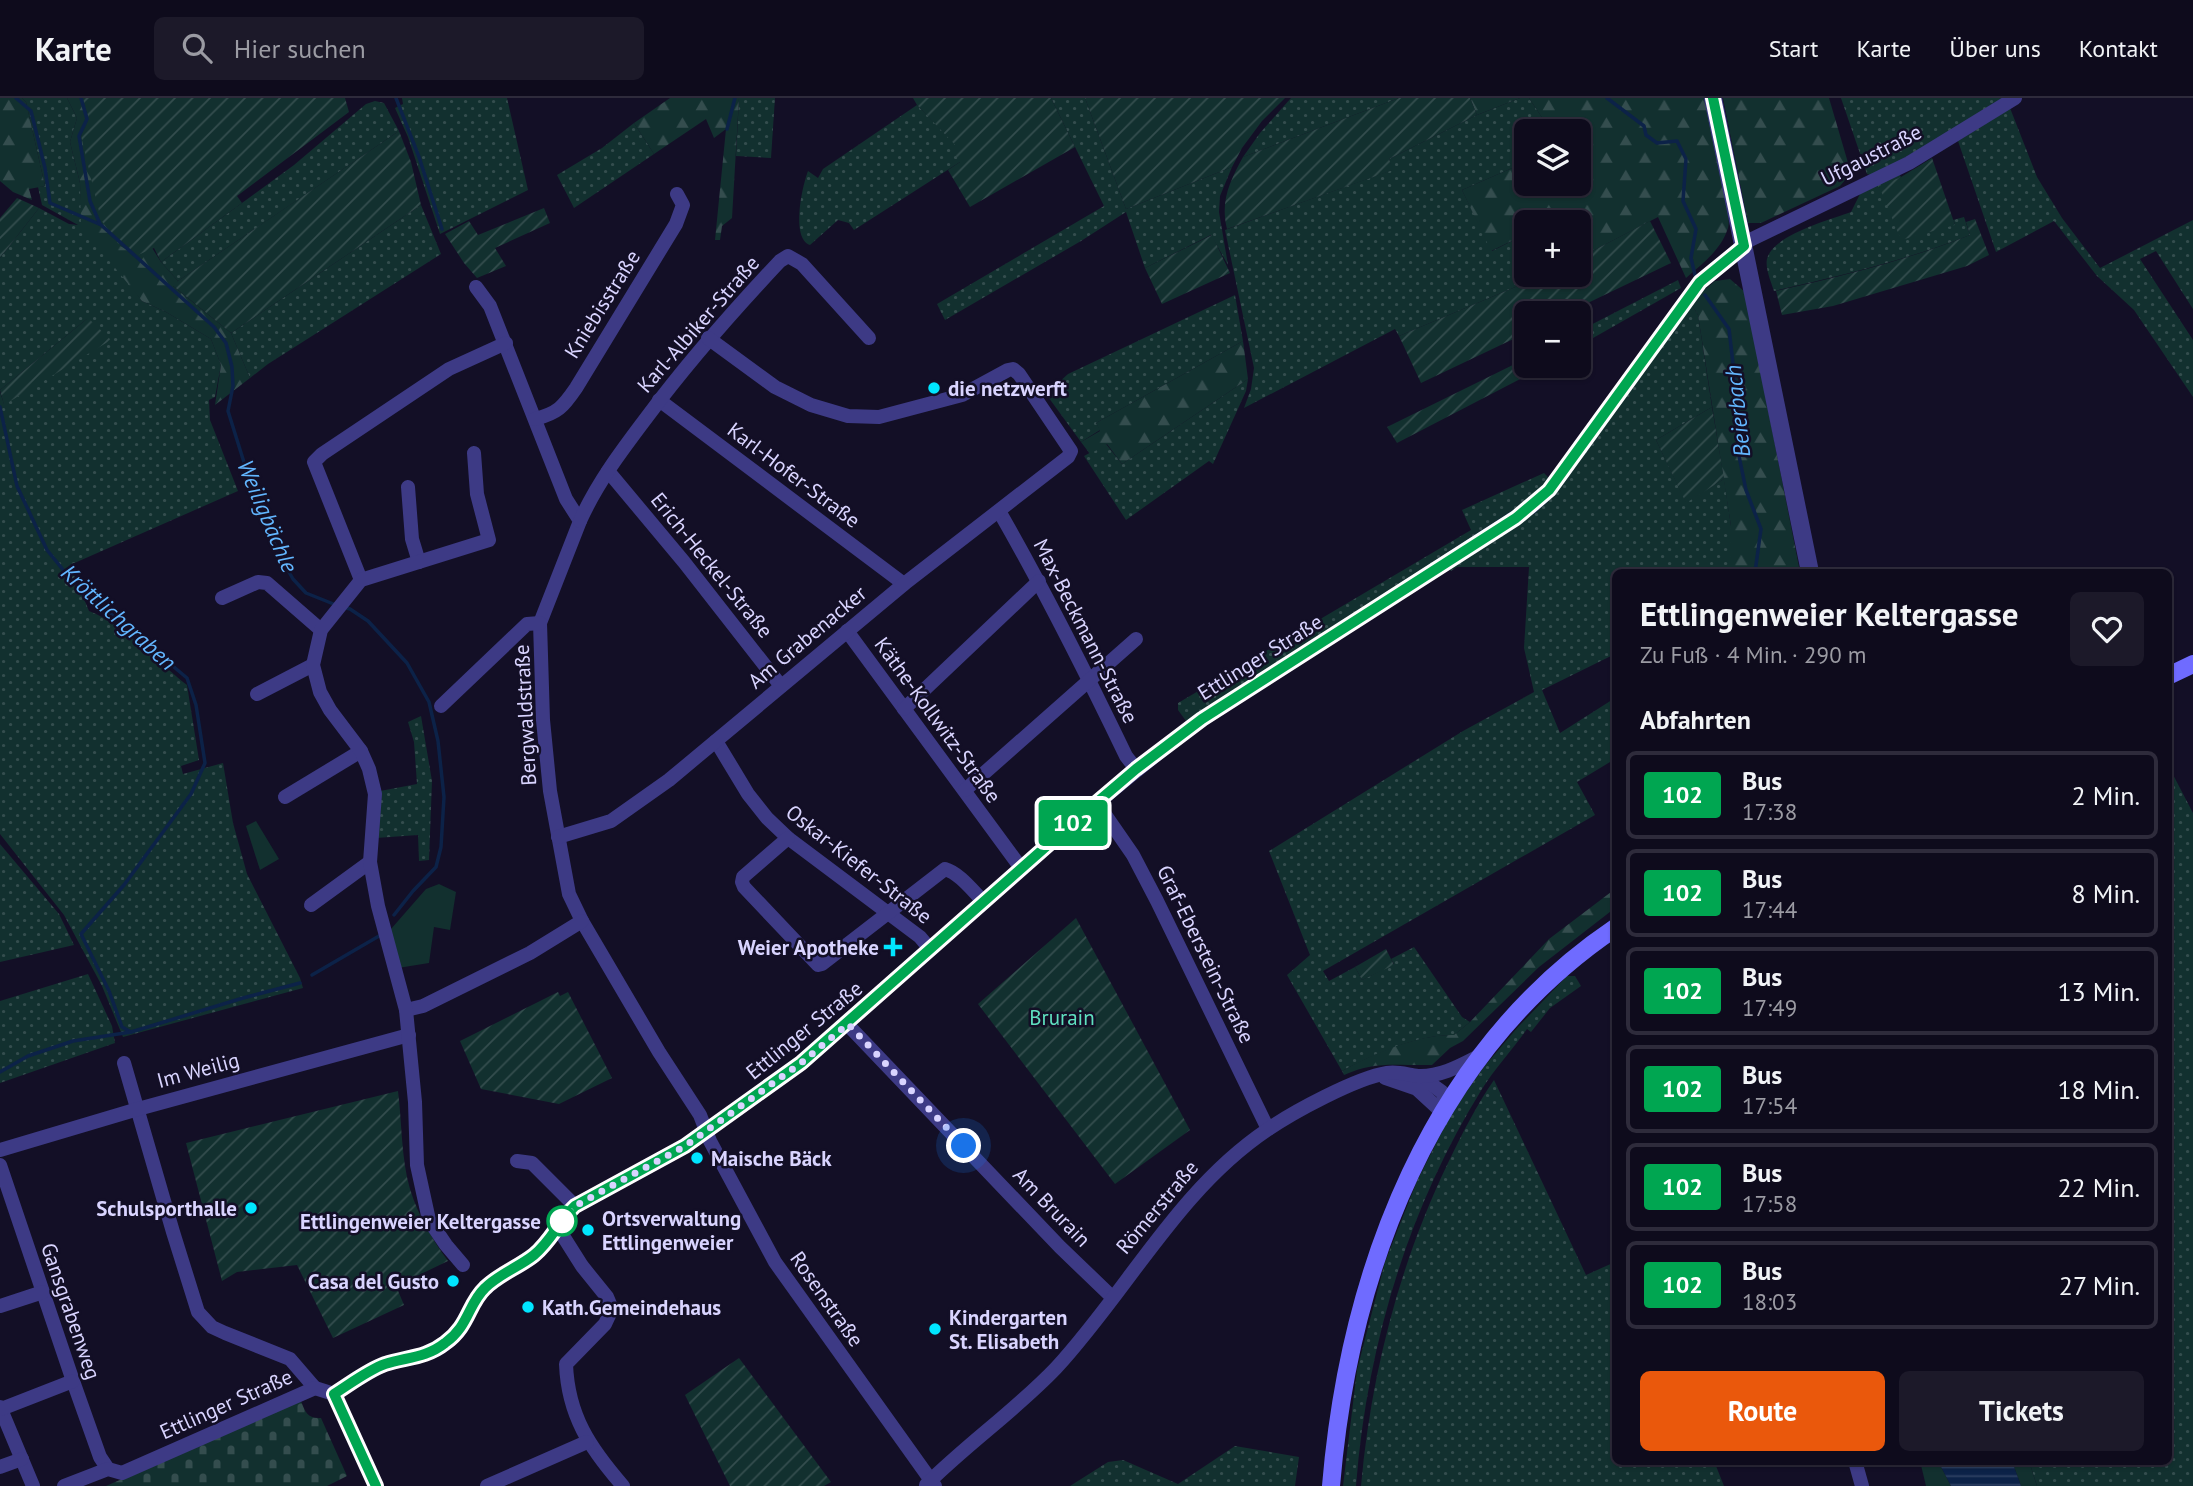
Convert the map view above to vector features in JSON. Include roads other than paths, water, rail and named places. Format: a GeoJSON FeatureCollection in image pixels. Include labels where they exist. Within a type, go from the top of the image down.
{"type":"FeatureCollection","features":[{"type":"Feature","properties":{"kind":"main road"},"geometry":{"type":"LineString","coordinates":[[2172,674],[2193,664]]}},
{"type":"Feature","properties":{"kind":"main road","name":"Römerstraße"},"geometry":{"type":"LineString","coordinates":[[1331,1486],[1348,1366],[1364,1299],[1386,1230],[1411,1171],[1445,1108],[1483,1054],[1547,983],[1612,930]]}},
{"type":"Feature","properties":{"kind":"street"},"geometry":{"type":"LineString","coordinates":[[1713,98],[1809,569]]}},
{"type":"Feature","properties":{"kind":"street","name":"Ufgaustraße"},"geometry":{"type":"LineString","coordinates":[[1744,246],[1756,235],[1909,163],[2015,98]]}},
{"type":"Feature","properties":{"kind":"street","name":"Kniebisstraße"},"geometry":{"type":"LineString","coordinates":[[535,419],[551,415],[563,407],[576,388],[676,224],[683,205],[677,194]]}},
{"type":"Feature","properties":{"kind":"street","name":"Ettlinger Straße"},"geometry":{"type":"LineString","coordinates":[[64,1486],[108,1469],[122,1473],[315,1388],[334,1394],[384,1365],[432,1353],[463,1326],[484,1288],[534,1255],[575,1206],[685,1146],[801,1063],[1136,769],[1202,719],[1531,507],[1549,490],[1700,282],[1744,246]]}},
{"type":"Feature","properties":{"kind":"street","name":"Karl-Albiker-Straße"},"geometry":{"type":"LineString","coordinates":[[580,521],[592,495],[659,400],[708,338],[780,261],[788,256],[802,264],[869,338]]}},
{"type":"Feature","properties":{"kind":"street"},"geometry":{"type":"LineString","coordinates":[[476,287],[490,306],[566,499],[580,521]]}},
{"type":"Feature","properties":{"kind":"street","name":"Am Grabenacker"},"geometry":{"type":"LineString","coordinates":[[558,837],[611,821],[669,780],[904,584],[999,512],[1068,457],[1071,451],[1013,369],[962,395],[879,417],[848,416],[811,405],[785,393],[708,338]]}},
{"type":"Feature","properties":{"kind":"street"},"geometry":{"type":"LineString","coordinates":[[360,580],[314,462],[449,369],[506,343]]}},
{"type":"Feature","properties":{"kind":"street","name":"Karl-Hofer-Straße"},"geometry":{"type":"LineString","coordinates":[[659,400],[904,584]]}},
{"type":"Feature","properties":{"kind":"street"},"geometry":{"type":"LineString","coordinates":[[463,1265],[429,1220],[417,1166],[415,1102],[406,1010],[378,906],[370,862],[375,794],[369,769],[361,751],[320,692],[313,665],[321,629],[360,580],[489,540],[477,494],[474,453]]}},
{"type":"Feature","properties":{"kind":"street","name":"Erich-Heckel-Straße"},"geometry":{"type":"LineString","coordinates":[[608,471],[684,562],[781,686]]}},
{"type":"Feature","properties":{"kind":"street"},"geometry":{"type":"LineString","coordinates":[[408,487],[412,539],[419,562]]}},
{"type":"Feature","properties":{"kind":"street","name":"Max-Beckmann-Straße"},"geometry":{"type":"LineString","coordinates":[[999,512],[1039,581],[1062,632],[1089,679],[1126,756],[1136,769]]}},
{"type":"Feature","properties":{"kind":"street","name":"Bergwaldstraße"},"geometry":{"type":"LineString","coordinates":[[580,521],[540,622],[543,720],[550,791],[569,894],[659,1052],[700,1115],[706,1131]]}},
{"type":"Feature","properties":{"kind":"street"},"geometry":{"type":"LineString","coordinates":[[904,709],[1039,581]]}},
{"type":"Feature","properties":{"kind":"street"},"geometry":{"type":"LineString","coordinates":[[222,598],[258,582],[267,583],[321,629]]}},
{"type":"Feature","properties":{"kind":"street"},"geometry":{"type":"LineString","coordinates":[[441,706],[527,624],[540,622]]}},
{"type":"Feature","properties":{"kind":"street","name":"Käthe-Kollwitz-Straße"},"geometry":{"type":"LineString","coordinates":[[847,631],[1021,868]]}},
{"type":"Feature","properties":{"kind":"street"},"geometry":{"type":"LineString","coordinates":[[965,790],[1136,639]]}},
{"type":"Feature","properties":{"kind":"street"},"geometry":{"type":"LineString","coordinates":[[257,694],[313,665]]}},
{"type":"Feature","properties":{"kind":"street","name":"Oskar-Kiefer-Straße"},"geometry":{"type":"LineString","coordinates":[[716,741],[748,794],[767,818],[788,838],[920,937],[930,949]]}},
{"type":"Feature","properties":{"kind":"street"},"geometry":{"type":"LineString","coordinates":[[285,797],[361,751]]}},
{"type":"Feature","properties":{"kind":"street","name":"Graf-Eberstein-Straße"},"geometry":{"type":"LineString","coordinates":[[1097,803],[1133,855],[1268,1129]]}},
{"type":"Feature","properties":{"kind":"street"},"geometry":{"type":"LineString","coordinates":[[788,838],[741,881],[818,965],[945,869],[960,878],[983,901]]}},
{"type":"Feature","properties":{"kind":"street"},"geometry":{"type":"LineString","coordinates":[[312,905],[370,862]]}},
{"type":"Feature","properties":{"kind":"street"},"geometry":{"type":"LineString","coordinates":[[406,1010],[423,1006],[530,953],[582,921]]}},
{"type":"Feature","properties":{"kind":"street","name":"Am Brurain"},"geometry":{"type":"LineString","coordinates":[[848,1024],[1060,1247],[1112,1297]]}},
{"type":"Feature","properties":{"kind":"street","name":"Im Weilig"},"geometry":{"type":"LineString","coordinates":[[0,1150],[138,1109],[409,1035]]}},
{"type":"Feature","properties":{"kind":"street","name":"Römerstraße"},"geometry":{"type":"LineString","coordinates":[[930,1484],[1057,1366],[1212,1175],[1268,1129],[1353,1084],[1390,1072],[1420,1076],[1441,1074],[1483,1054]]}},
{"type":"Feature","properties":{"kind":"street"},"geometry":{"type":"LineString","coordinates":[[124,1063],[198,1312],[212,1327],[290,1359],[315,1388]]}},
{"type":"Feature","properties":{"kind":"street"},"geometry":{"type":"LineString","coordinates":[[1420,1076],[1442,1092],[1445,1108]]}},
{"type":"Feature","properties":{"kind":"street"},"geometry":{"type":"LineString","coordinates":[[1374,1077],[1406,1084],[1445,1108]]}},
{"type":"Feature","properties":{"kind":"street","name":"Rosenstraße"},"geometry":{"type":"LineString","coordinates":[[706,1131],[775,1262],[930,1484]]}},
{"type":"Feature","properties":{"kind":"street"},"geometry":{"type":"LineString","coordinates":[[517,1161],[532,1163],[575,1206]]}},
{"type":"Feature","properties":{"kind":"street","name":"Gansgrabenweg"},"geometry":{"type":"LineString","coordinates":[[0,1165],[73,1381],[100,1457],[108,1469]]}},
{"type":"Feature","properties":{"kind":"street"},"geometry":{"type":"LineString","coordinates":[[558,1228],[582,1266],[603,1290],[612,1309],[605,1324],[566,1364],[566,1382],[587,1441],[623,1486]]}},
{"type":"Feature","properties":{"kind":"street"},"geometry":{"type":"LineString","coordinates":[[0,1306],[43,1293]]}},
{"type":"Feature","properties":{"kind":"street"},"geometry":{"type":"LineString","coordinates":[[33,1486],[0,1408],[73,1381]]}},
{"type":"Feature","properties":{"kind":"street"},"geometry":{"type":"LineString","coordinates":[[334,1394],[376,1486]]}},
{"type":"Feature","properties":{"kind":"street"},"geometry":{"type":"LineString","coordinates":[[488,1486],[587,1441]]}},
{"type":"Feature","properties":{"kind":"street"},"geometry":{"type":"LineString","coordinates":[[0,1467],[22,1459]]}},
{"type":"Feature","properties":{"kind":"street"},"geometry":{"type":"LineString","coordinates":[[1856,1465],[1862,1486]]}},
{"type":"Feature","properties":{"kind":"water"},"geometry":{"type":"Polygon","coordinates":[[[1940,1465],[2013,1465],[2021,1486],[1951,1486],[1940,1465]]]}},
{"type":"Feature","properties":{"kind":"waterway"},"geometry":{"type":"LineString","coordinates":[[16,98],[31,111],[45,168],[50,203],[99,224]]}},
{"type":"Feature","properties":{"kind":"waterway","name":"Weiligbächle"},"geometry":{"type":"LineString","coordinates":[[81,98],[87,119],[79,136],[90,201],[100,224],[214,327],[226,343],[233,386],[228,411],[252,488],[278,553],[293,579],[306,593],[336,605]]}},
{"type":"Feature","properties":{"kind":"waterway"},"geometry":{"type":"LineString","coordinates":[[396,98],[419,157],[442,229]]}},
{"type":"Feature","properties":{"kind":"waterway"},"geometry":{"type":"LineString","coordinates":[[727,129],[735,98]]}},
{"type":"Feature","properties":{"kind":"waterway","name":"Beierbach"},"geometry":{"type":"LineString","coordinates":[[1607,98],[1644,126],[1646,135],[1657,143],[1677,141],[1686,159],[1683,201],[1696,229],[1691,258],[1695,275]]}},
{"type":"Feature","properties":{"kind":"waterway","name":"Beierbach"},"geometry":{"type":"LineString","coordinates":[[1705,295],[1729,329],[1738,407],[1739,456],[1746,490],[1761,529],[1755,569]]}},
{"type":"Feature","properties":{"kind":"waterway","name":"Kröttlichgraben"},"geometry":{"type":"LineString","coordinates":[[0,407],[17,486],[47,550],[73,582],[187,678],[196,705],[205,763],[191,794],[124,885],[81,934],[109,991],[122,1027],[131,1032]]}},
{"type":"Feature","properties":{"kind":"waterway","name":"Weiligbächle"},"geometry":{"type":"LineString","coordinates":[[343,607],[368,621],[407,663],[429,702],[438,741],[444,797],[441,847],[436,867],[394,915]]}},
{"type":"Feature","properties":{"kind":"waterway","name":"Weiligbächle"},"geometry":{"type":"LineString","coordinates":[[312,975],[379,936]]}},
{"type":"Feature","properties":{"kind":"waterway","name":"Weiligbächle"},"geometry":{"type":"LineString","coordinates":[[0,1072],[28,1056],[73,1041],[131,1032],[300,983]]}},
{"type":"Feature","properties":{"kind":"place","name":"die netzwerft"},"geometry":{"type":"Point","coordinates":[934,388]}},
{"type":"Feature","properties":{"kind":"place","name":"Weier Apotheke"},"geometry":{"type":"Point","coordinates":[893,947]}},
{"type":"Feature","properties":{"kind":"place","name":"Maische Bäck"},"geometry":{"type":"Point","coordinates":[697,1158]}},
{"type":"Feature","properties":{"kind":"place","name":"Schulsporthalle"},"geometry":{"type":"Point","coordinates":[251,1208]}},
{"type":"Feature","properties":{"kind":"place","name":"Ettlingenweier Keltergasse"},"geometry":{"type":"Point","coordinates":[562,1221]}},
{"type":"Feature","properties":{"kind":"place","name":"Ortsverwaltung Ettlingenweier"},"geometry":{"type":"Point","coordinates":[588,1230]}},
{"type":"Feature","properties":{"kind":"place","name":"Casa del Gusto"},"geometry":{"type":"Point","coordinates":[453,1281]}},
{"type":"Feature","properties":{"kind":"place","name":"Kath.Gemeindehaus"},"geometry":{"type":"Point","coordinates":[528,1307]}},
{"type":"Feature","properties":{"kind":"place","name":"Kindergarten St. Elisabeth"},"geometry":{"type":"Point","coordinates":[935,1329]}},
{"type":"Feature","properties":{"kind":"park label","name":"Brurain"},"geometry":{"type":"Point","coordinates":[1062,1017]}}]}
